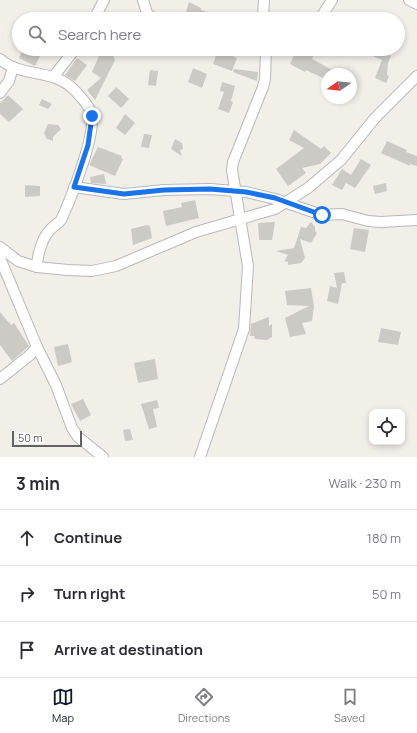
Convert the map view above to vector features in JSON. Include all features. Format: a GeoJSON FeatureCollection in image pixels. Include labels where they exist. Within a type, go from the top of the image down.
{"type":"FeatureCollection","features":[{"type":"Feature","properties":{"kind":"street"},"geometry":{"type":"LineString","coordinates":[[98,12],[104,0]]}},
{"type":"Feature","properties":{"kind":"street"},"geometry":{"type":"LineString","coordinates":[[142,0],[147,12]]}},
{"type":"Feature","properties":{"kind":"street"},"geometry":{"type":"LineString","coordinates":[[263,12],[264,0]]}},
{"type":"Feature","properties":{"kind":"street"},"geometry":{"type":"LineString","coordinates":[[324,12],[332,0]]}},
{"type":"Feature","properties":{"kind":"street"},"geometry":{"type":"LineString","coordinates":[[409,0],[417,4]]}},
{"type":"Feature","properties":{"kind":"street"},"geometry":{"type":"LineString","coordinates":[[54,76],[70,56]]}},
{"type":"Feature","properties":{"kind":"street"},"geometry":{"type":"LineString","coordinates":[[200,457],[244,329],[248,266],[232,177],[233,162],[263,87],[265,79],[266,56]]}},
{"type":"Feature","properties":{"kind":"street"},"geometry":{"type":"LineString","coordinates":[[0,59],[13,67],[54,76],[74,90],[87,105],[92,116],[88,145],[74,187],[60,222],[48,233],[38,256],[37,267]]}},
{"type":"Feature","properties":{"kind":"street"},"geometry":{"type":"LineString","coordinates":[[0,93],[9,81],[13,67]]}},
{"type":"Feature","properties":{"kind":"street"},"geometry":{"type":"LineString","coordinates":[[0,247],[18,261],[37,267],[68,270],[92,270],[116,266],[196,232],[240,218],[262,213],[286,203],[308,188],[342,160],[375,118],[417,76]]}},
{"type":"Feature","properties":{"kind":"street"},"geometry":{"type":"LineString","coordinates":[[74,187],[124,194],[164,190],[210,189],[235,191],[275,198],[312,213],[322,215],[342,214],[368,221],[381,222],[417,220]]}},
{"type":"Feature","properties":{"kind":"street"},"geometry":{"type":"LineString","coordinates":[[0,258],[37,347],[56,385],[75,433],[103,457]]}},
{"type":"Feature","properties":{"kind":"street"},"geometry":{"type":"LineString","coordinates":[[0,379],[30,355],[37,347]]}},
{"type":"Feature","properties":{"kind":"building"},"geometry":{"type":"Polygon","coordinates":[[[189,2],[201,8],[201,10],[208,12],[186,12],[189,2]]]}},
{"type":"Feature","properties":{"kind":"building"},"geometry":{"type":"Polygon","coordinates":[[[20,56],[40,56],[35,66],[19,58],[20,56]]]}},
{"type":"Feature","properties":{"kind":"building"},"geometry":{"type":"Polygon","coordinates":[[[99,56],[113,56],[115,60],[95,100],[87,90],[101,78],[92,72],[99,56]]]}},
{"type":"Feature","properties":{"kind":"building"},"geometry":{"type":"Polygon","coordinates":[[[216,56],[232,56],[237,58],[232,71],[213,64],[216,56]]]}},
{"type":"Feature","properties":{"kind":"building"},"geometry":{"type":"Polygon","coordinates":[[[294,56],[313,56],[312,59],[329,68],[321,68],[321,77],[306,70],[305,72],[290,64],[294,56]]]}},
{"type":"Feature","properties":{"kind":"building"},"geometry":{"type":"Polygon","coordinates":[[[373,56],[391,56],[388,63],[387,75],[389,76],[386,83],[375,78],[382,60],[373,56]]]}},
{"type":"Feature","properties":{"kind":"building"},"geometry":{"type":"Polygon","coordinates":[[[77,58],[87,65],[75,81],[65,75],[77,58]]]}},
{"type":"Feature","properties":{"kind":"building"},"geometry":{"type":"Polygon","coordinates":[[[193,68],[207,74],[202,88],[188,82],[193,68]]]}},
{"type":"Feature","properties":{"kind":"building"},"geometry":{"type":"Polygon","coordinates":[[[234,69],[258,72],[257,81],[233,72],[234,69]]]}},
{"type":"Feature","properties":{"kind":"building"},"geometry":{"type":"Polygon","coordinates":[[[150,70],[158,71],[156,86],[148,85],[150,70]]]}},
{"type":"Feature","properties":{"kind":"building"},"geometry":{"type":"Polygon","coordinates":[[[222,82],[235,86],[231,101],[233,102],[229,113],[218,109],[224,92],[220,91],[222,82]]]}},
{"type":"Feature","properties":{"kind":"building"},"geometry":{"type":"Polygon","coordinates":[[[116,87],[129,99],[121,108],[108,96],[116,87]]]}},
{"type":"Feature","properties":{"kind":"building"},"geometry":{"type":"Polygon","coordinates":[[[8,95],[23,109],[9,122],[0,114],[0,103],[8,95]]]}},
{"type":"Feature","properties":{"kind":"building"},"geometry":{"type":"Polygon","coordinates":[[[42,99],[52,104],[48,109],[39,105],[42,99]]]}},
{"type":"Feature","properties":{"kind":"building"},"geometry":{"type":"Polygon","coordinates":[[[125,114],[135,123],[125,135],[116,128],[125,114]]]}},
{"type":"Feature","properties":{"kind":"building"},"geometry":{"type":"Polygon","coordinates":[[[48,124],[58,125],[61,129],[53,137],[53,141],[47,139],[44,133],[48,124]]]}},
{"type":"Feature","properties":{"kind":"building"},"geometry":{"type":"Polygon","coordinates":[[[294,130],[321,149],[324,146],[331,153],[320,164],[302,168],[306,173],[288,186],[276,169],[304,148],[289,140],[294,130]]]}},
{"type":"Feature","properties":{"kind":"building"},"geometry":{"type":"Polygon","coordinates":[[[144,134],[152,135],[149,148],[141,147],[144,134]]]}},
{"type":"Feature","properties":{"kind":"building"},"geometry":{"type":"Polygon","coordinates":[[[175,139],[182,143],[183,149],[180,150],[182,156],[171,149],[175,139]]]}},
{"type":"Feature","properties":{"kind":"building"},"geometry":{"type":"Polygon","coordinates":[[[387,141],[407,150],[406,152],[417,156],[417,166],[410,164],[410,166],[381,153],[387,141]]]}},
{"type":"Feature","properties":{"kind":"building"},"geometry":{"type":"Polygon","coordinates":[[[98,147],[122,156],[121,158],[123,159],[115,176],[89,165],[98,147]]]}},
{"type":"Feature","properties":{"kind":"building"},"geometry":{"type":"Polygon","coordinates":[[[361,159],[371,165],[355,188],[346,183],[342,190],[332,185],[342,169],[351,175],[361,159]]]}},
{"type":"Feature","properties":{"kind":"building"},"geometry":{"type":"Polygon","coordinates":[[[104,174],[106,184],[91,183],[90,177],[104,174]]]}},
{"type":"Feature","properties":{"kind":"building"},"geometry":{"type":"Polygon","coordinates":[[[386,183],[387,191],[375,194],[373,186],[386,183]]]}},
{"type":"Feature","properties":{"kind":"building"},"geometry":{"type":"Polygon","coordinates":[[[25,185],[40,186],[40,196],[25,197],[25,185]]]}},
{"type":"Feature","properties":{"kind":"building"},"geometry":{"type":"Polygon","coordinates":[[[195,200],[199,218],[166,226],[163,211],[182,207],[181,203],[195,200]]]}},
{"type":"Feature","properties":{"kind":"building"},"geometry":{"type":"Polygon","coordinates":[[[275,222],[272,240],[259,240],[258,223],[275,222]]]}},
{"type":"Feature","properties":{"kind":"building"},"geometry":{"type":"Polygon","coordinates":[[[311,222],[317,233],[311,243],[300,239],[305,258],[301,263],[288,265],[288,262],[284,261],[288,255],[276,251],[294,248],[301,227],[306,228],[311,222]]]}},
{"type":"Feature","properties":{"kind":"building"},"geometry":{"type":"Polygon","coordinates":[[[147,225],[150,226],[152,238],[133,245],[131,229],[147,225]]]}},
{"type":"Feature","properties":{"kind":"building"},"geometry":{"type":"Polygon","coordinates":[[[354,228],[369,230],[365,252],[350,249],[354,228]]]}},
{"type":"Feature","properties":{"kind":"building"},"geometry":{"type":"Polygon","coordinates":[[[344,272],[346,283],[342,283],[338,304],[327,301],[330,286],[337,288],[334,273],[344,272]]]}},
{"type":"Feature","properties":{"kind":"building"},"geometry":{"type":"Polygon","coordinates":[[[311,288],[314,306],[312,321],[302,323],[306,334],[290,337],[285,318],[309,306],[287,305],[285,291],[311,288]]]}},
{"type":"Feature","properties":{"kind":"building"},"geometry":{"type":"Polygon","coordinates":[[[0,312],[11,325],[14,323],[29,346],[12,361],[0,345],[0,312]]]}},
{"type":"Feature","properties":{"kind":"building"},"geometry":{"type":"Polygon","coordinates":[[[269,317],[269,326],[272,324],[272,337],[267,340],[255,339],[254,336],[250,336],[251,324],[269,317]]]}},
{"type":"Feature","properties":{"kind":"building"},"geometry":{"type":"Polygon","coordinates":[[[381,328],[401,332],[398,345],[378,342],[381,328]]]}},
{"type":"Feature","properties":{"kind":"building"},"geometry":{"type":"Polygon","coordinates":[[[68,344],[72,362],[58,366],[54,347],[68,344]]]}},
{"type":"Feature","properties":{"kind":"building"},"geometry":{"type":"Polygon","coordinates":[[[155,359],[158,379],[138,383],[134,363],[155,359]]]}},
{"type":"Feature","properties":{"kind":"building"},"geometry":{"type":"Polygon","coordinates":[[[83,399],[91,415],[80,421],[71,404],[83,399]]]}},
{"type":"Feature","properties":{"kind":"building"},"geometry":{"type":"Polygon","coordinates":[[[157,400],[159,408],[153,409],[157,427],[149,429],[141,404],[157,400]]]}},
{"type":"Feature","properties":{"kind":"building"},"geometry":{"type":"Polygon","coordinates":[[[130,429],[133,440],[125,441],[123,430],[130,429]]]}},
{"type":"Feature","properties":{"kind":"route"},"geometry":{"type":"LineString","coordinates":[[92,116],[88,145],[74,187],[124,194],[164,190],[210,189],[246,192],[275,198],[312,213],[322,215]]}}]}
